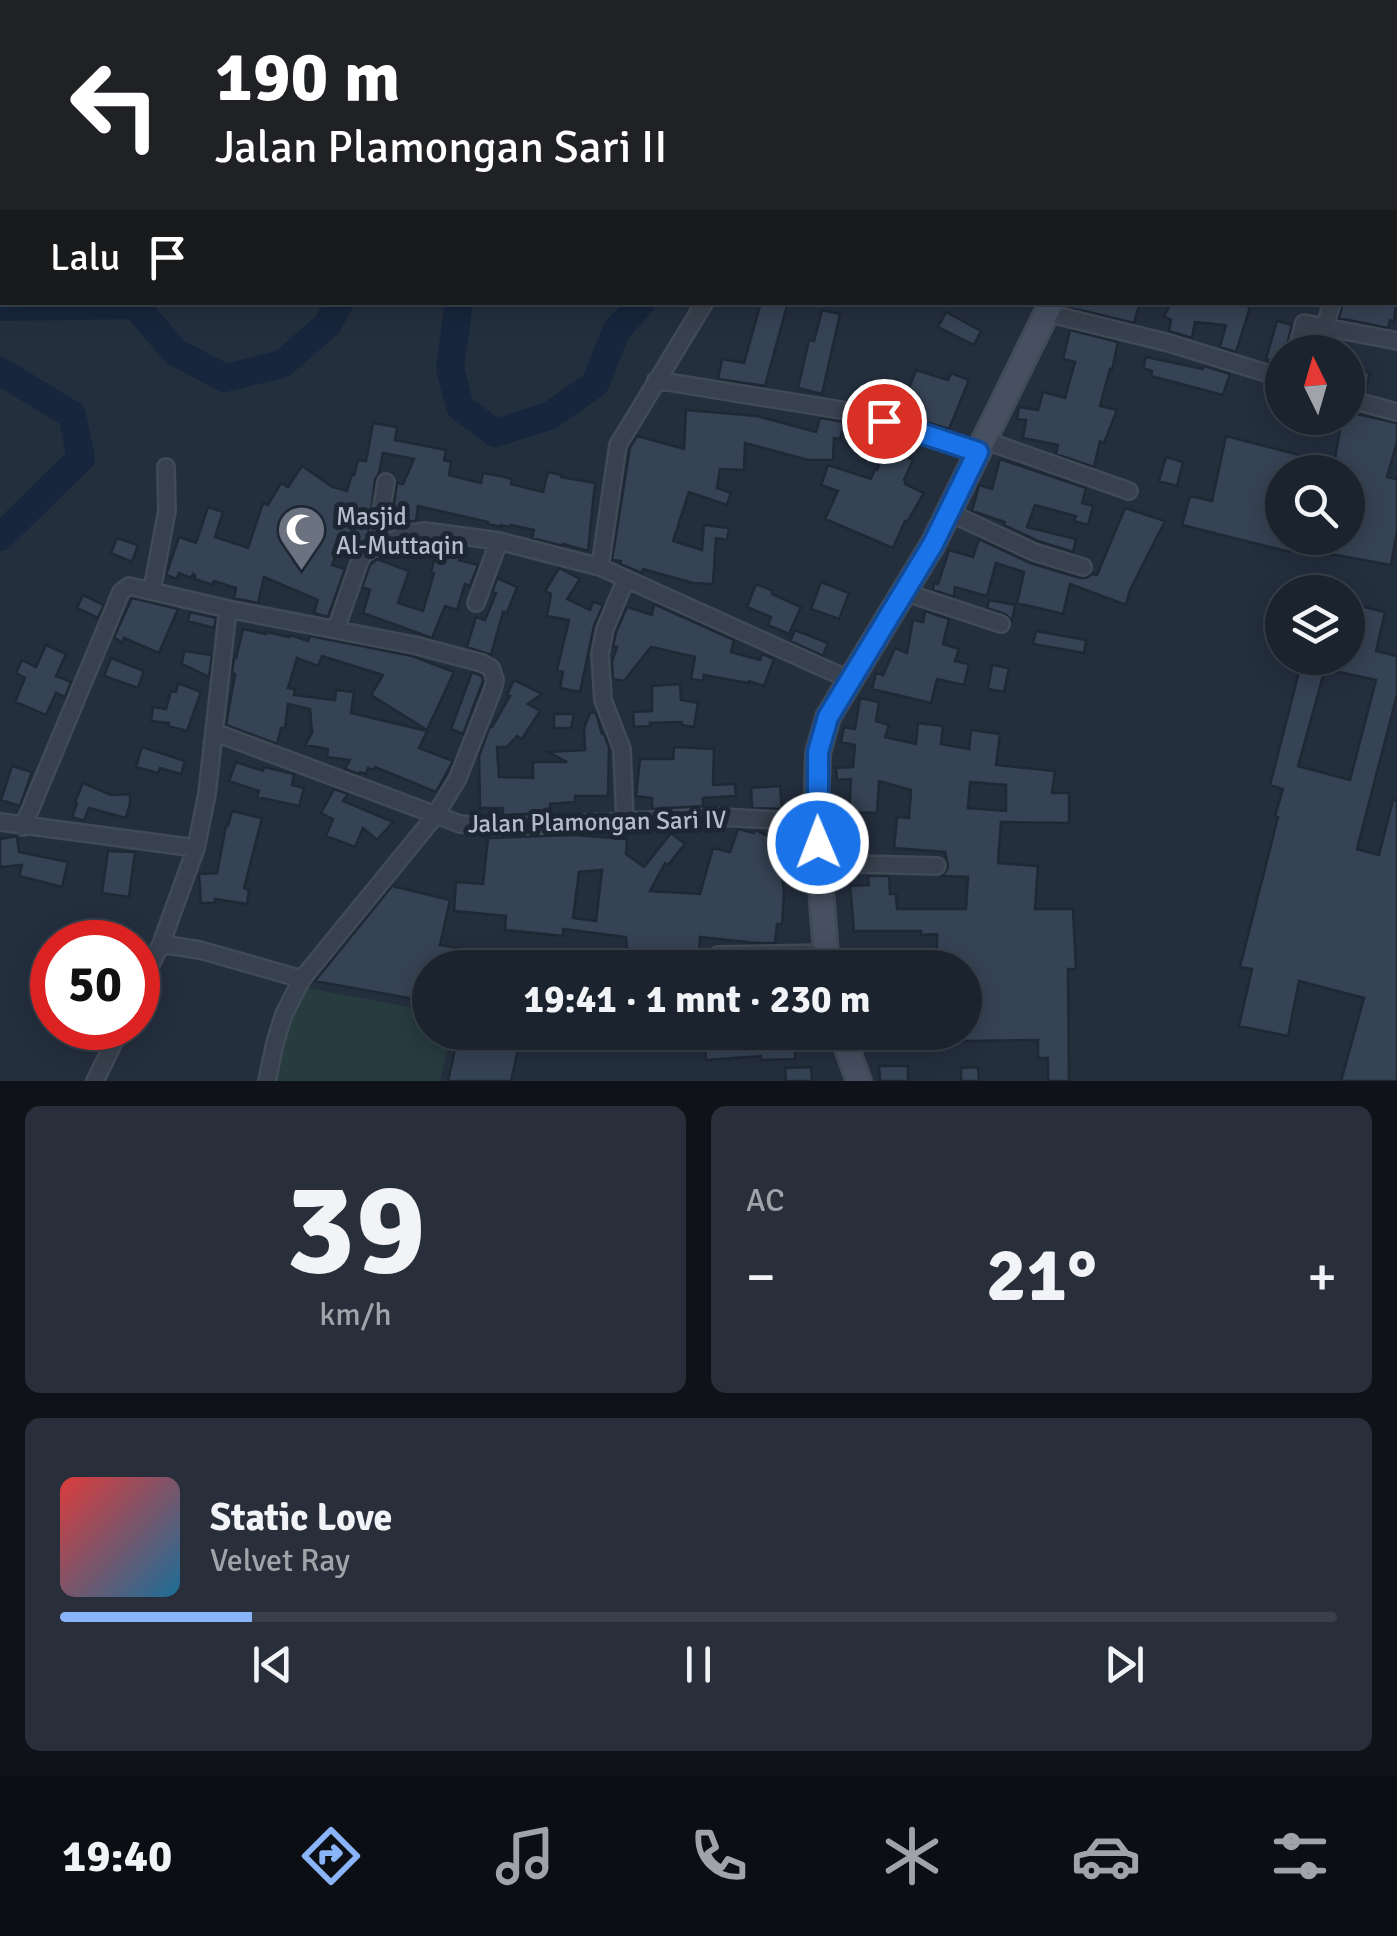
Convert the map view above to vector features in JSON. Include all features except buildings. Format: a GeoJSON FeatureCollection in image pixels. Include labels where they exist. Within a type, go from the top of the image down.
{"type":"FeatureCollection","features":[{"type":"Feature","properties":{"kind":"main road"},"geometry":{"type":"LineString","coordinates":[[825,950],[816,822],[817,767],[828,717],[933,544],[1049,308]]}},
{"type":"Feature","properties":{"kind":"main road"},"geometry":{"type":"LineString","coordinates":[[848,1050],[859,1081]]}},
{"type":"Feature","properties":{"kind":"street"},"geometry":{"type":"LineString","coordinates":[[600,566],[618,444],[702,305]]}},
{"type":"Feature","properties":{"kind":"street"},"geometry":{"type":"LineString","coordinates":[[1325,326],[1331,305]]}},
{"type":"Feature","properties":{"kind":"street"},"geometry":{"type":"LineString","coordinates":[[1049,308],[1265,373]]}},
{"type":"Feature","properties":{"kind":"street"},"geometry":{"type":"LineString","coordinates":[[1301,335],[1304,323],[1397,341]]}},
{"type":"Feature","properties":{"kind":"street"},"geometry":{"type":"LineString","coordinates":[[656,380],[853,412],[1129,491]]}},
{"type":"Feature","properties":{"kind":"street"},"geometry":{"type":"LineString","coordinates":[[1365,404],[1397,412]]}},
{"type":"Feature","properties":{"kind":"street"},"geometry":{"type":"LineString","coordinates":[[152,590],[167,511],[166,466]]}},
{"type":"Feature","properties":{"kind":"street"},"geometry":{"type":"LineString","coordinates":[[379,545],[386,482]]}},
{"type":"Feature","properties":{"kind":"street"},"geometry":{"type":"LineString","coordinates":[[948,512],[1034,552],[1083,567]]}},
{"type":"Feature","properties":{"kind":"street"},"geometry":{"type":"LineString","coordinates":[[336,629],[365,554],[412,532],[425,531],[499,541],[600,566],[850,680]]}},
{"type":"Feature","properties":{"kind":"street"},"geometry":{"type":"LineString","coordinates":[[476,603],[499,541]]}},
{"type":"Feature","properties":{"kind":"street"},"geometry":{"type":"LineString","coordinates":[[625,820],[622,749],[603,700],[600,654],[604,629],[626,578]]}},
{"type":"Feature","properties":{"kind":"street"},"geometry":{"type":"LineString","coordinates":[[23,827],[122,592],[128,586],[414,645],[491,668],[493,689],[458,778],[435,816],[302,979],[274,1042],[267,1081]]}},
{"type":"Feature","properties":{"kind":"street"},"geometry":{"type":"LineString","coordinates":[[904,592],[1002,624]]}},
{"type":"Feature","properties":{"kind":"street"},"geometry":{"type":"LineString","coordinates":[[228,609],[207,794],[196,848],[161,944],[200,950],[302,979]]}},
{"type":"Feature","properties":{"kind":"street","name":"Jalan Plamongan Sari IV"},"geometry":{"type":"LineString","coordinates":[[214,732],[450,822],[475,826],[718,818],[816,822]]}},
{"type":"Feature","properties":{"kind":"street"},"geometry":{"type":"LineString","coordinates":[[0,822],[196,848]]}},
{"type":"Feature","properties":{"kind":"street"},"geometry":{"type":"LineString","coordinates":[[819,864],[937,866]]}},
{"type":"Feature","properties":{"kind":"street"},"geometry":{"type":"LineString","coordinates":[[95,1081],[110,1050]]}},
{"type":"Feature","properties":{"kind":"green space"},"geometry":{"type":"Polygon","coordinates":[[[302,987],[412,1008],[412,1050],[448,1050],[440,1081],[270,1081],[302,987]]]}},
{"type":"Feature","properties":{"kind":"waterway"},"geometry":{"type":"LineString","coordinates":[[0,307],[135,305]]}},
{"type":"Feature","properties":{"kind":"waterway"},"geometry":{"type":"LineString","coordinates":[[135,305],[175,352],[225,378],[282,364],[327,325],[338,305]]}},
{"type":"Feature","properties":{"kind":"waterway"},"geometry":{"type":"LineString","coordinates":[[459,305],[450,368],[460,407],[495,433],[549,416],[595,384],[616,331],[639,305]]}},
{"type":"Feature","properties":{"kind":"waterway"},"geometry":{"type":"LineString","coordinates":[[0,371],[72,415],[81,458],[0,537]]}},
{"type":"Feature","properties":{"kind":"place","name":"Masjid Al-Muttaqin"},"geometry":{"type":"Point","coordinates":[301,572]}},
{"type":"Feature","properties":{"kind":"route"},"geometry":{"type":"LineString","coordinates":[[818,843],[818,752],[828,717],[933,544],[978,452],[884,421]]}}]}
